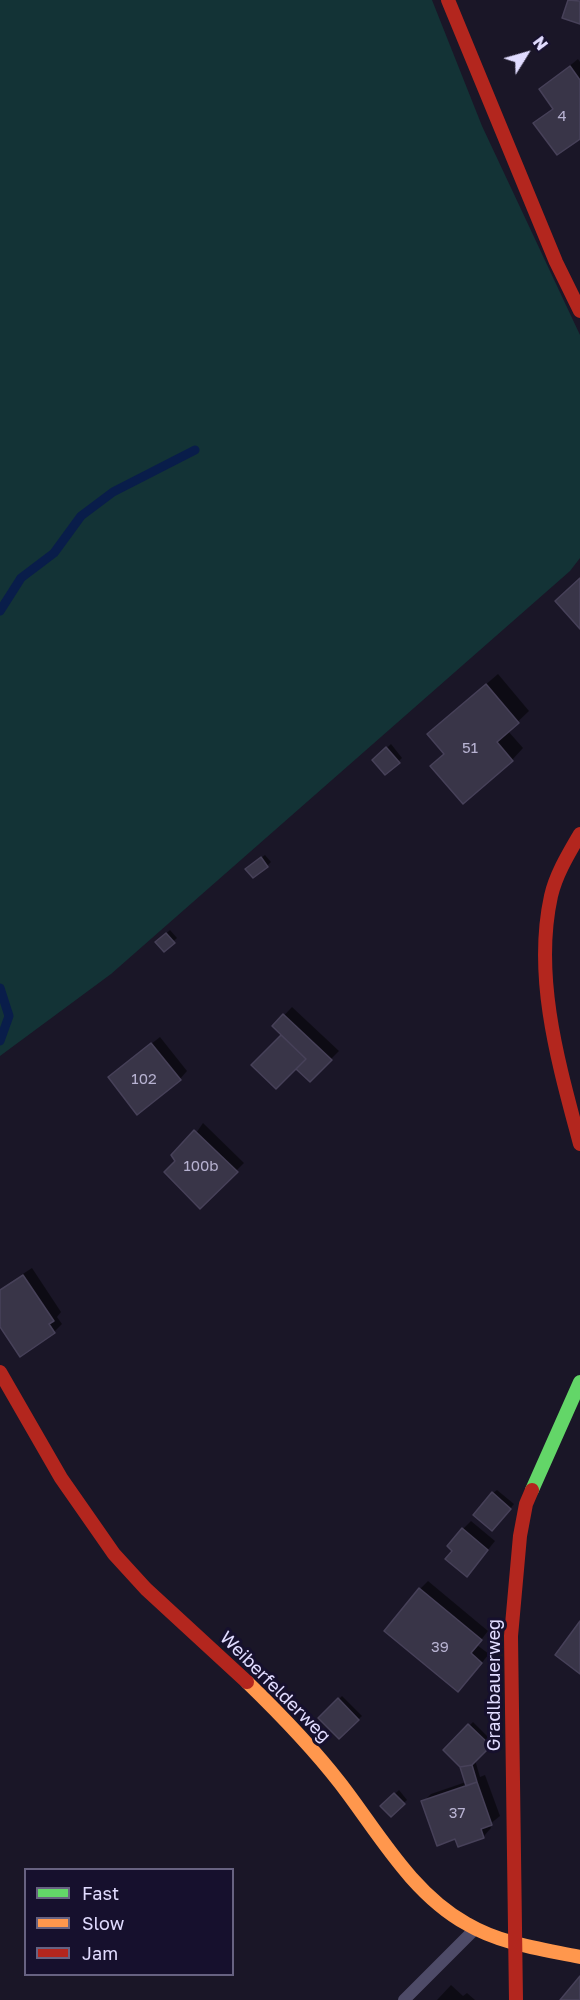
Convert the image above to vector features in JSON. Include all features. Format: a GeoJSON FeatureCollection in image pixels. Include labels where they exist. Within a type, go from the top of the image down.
{"type":"FeatureCollection","features":[{"type":"Feature","properties":{"kind":"street"},"geometry":{"type":"LineString","coordinates":[[447,0],[556,262],[580,311]]}},
{"type":"Feature","properties":{"kind":"street"},"geometry":{"type":"LineString","coordinates":[[580,834],[551,896],[546,945],[549,1007],[565,1089],[580,1144]]}},
{"type":"Feature","properties":{"kind":"street","name":"Weiberfelderweg"},"geometry":{"type":"LineString","coordinates":[[0,1371],[32,1429],[97,1531],[133,1577],[282,1716],[325,1764],[412,1877],[451,1914],[475,1929],[517,1944],[580,1957]]}},
{"type":"Feature","properties":{"kind":"street","name":"Gradlbauerweg"},"geometry":{"type":"LineString","coordinates":[[516,2000],[511,1636],[519,1547],[526,1504],[580,1383]]}},
{"type":"Feature","properties":{"kind":"lane"},"geometry":{"type":"LineString","coordinates":[[404,2000],[475,1929]]}},
{"type":"Feature","properties":{"kind":"green space"},"geometry":{"type":"Polygon","coordinates":[[[0,0],[432,0],[482,126],[580,335],[580,558],[570,571],[111,974],[0,1056],[0,0]]]}},
{"type":"Feature","properties":{"kind":"building"},"geometry":{"type":"Polygon","coordinates":[[[568,0],[580,1],[580,24],[562,18],[568,0]]]}},
{"type":"Feature","properties":{"kind":"building"},"geometry":{"type":"Polygon","coordinates":[[[570,66],[580,80],[580,139],[557,155],[533,123],[553,109],[539,89],[570,66]]]}},
{"type":"Feature","properties":{"kind":"building"},"geometry":{"type":"Polygon","coordinates":[[[580,578],[580,629],[555,601],[580,578]]]}},
{"type":"Feature","properties":{"kind":"building"},"geometry":{"type":"Polygon","coordinates":[[[486,684],[519,723],[497,742],[513,761],[463,804],[430,766],[444,754],[427,734],[486,684]]]}},
{"type":"Feature","properties":{"kind":"building"},"geometry":{"type":"Polygon","coordinates":[[[386,747],[400,763],[385,775],[372,760],[386,747]]]}},
{"type":"Feature","properties":{"kind":"building"},"geometry":{"type":"Polygon","coordinates":[[[261,857],[268,867],[253,878],[245,869],[261,857]]]}},
{"type":"Feature","properties":{"kind":"building"},"geometry":{"type":"Polygon","coordinates":[[[166,933],[175,943],[164,952],[155,942],[166,933]]]}},
{"type":"Feature","properties":{"kind":"building"},"geometry":{"type":"Polygon","coordinates":[[[283,1014],[332,1060],[310,1082],[296,1069],[306,1059],[272,1026],[283,1014]]]}},
{"type":"Feature","properties":{"kind":"building"},"geometry":{"type":"Polygon","coordinates":[[[281,1035],[306,1059],[276,1089],[251,1065],[281,1035]]]}},
{"type":"Feature","properties":{"kind":"building"},"geometry":{"type":"Polygon","coordinates":[[[151,1043],[181,1080],[137,1115],[108,1077],[151,1043]]]}},
{"type":"Feature","properties":{"kind":"building"},"geometry":{"type":"Polygon","coordinates":[[[194,1130],[238,1172],[200,1209],[164,1172],[175,1161],[171,1155],[194,1130]]]}},
{"type":"Feature","properties":{"kind":"building"},"geometry":{"type":"Polygon","coordinates":[[[23,1275],[54,1321],[49,1324],[55,1333],[20,1357],[0,1327],[0,1290],[23,1275]]]}},
{"type":"Feature","properties":{"kind":"building"},"geometry":{"type":"Polygon","coordinates":[[[492,1492],[511,1509],[492,1531],[473,1515],[492,1492]]]}},
{"type":"Feature","properties":{"kind":"building"},"geometry":{"type":"Polygon","coordinates":[[[462,1528],[488,1550],[467,1577],[445,1559],[452,1551],[447,1546],[462,1528]]]}},
{"type":"Feature","properties":{"kind":"building"},"geometry":{"type":"Polygon","coordinates":[[[419,1588],[482,1640],[471,1653],[482,1663],[458,1692],[384,1631],[419,1588]]]}},
{"type":"Feature","properties":{"kind":"building"},"geometry":{"type":"Polygon","coordinates":[[[580,1621],[580,1674],[555,1655],[580,1621]]]}},
{"type":"Feature","properties":{"kind":"building"},"geometry":{"type":"Polygon","coordinates":[[[338,1698],[359,1720],[339,1739],[318,1718],[338,1698]]]}},
{"type":"Feature","properties":{"kind":"building"},"geometry":{"type":"Polygon","coordinates":[[[468,1724],[491,1746],[472,1765],[460,1767],[443,1750],[468,1724]]]}},
{"type":"Feature","properties":{"kind":"building"},"geometry":{"type":"Polygon","coordinates":[[[472,1765],[477,1782],[466,1786],[460,1767],[472,1765]]]}},
{"type":"Feature","properties":{"kind":"building"},"geometry":{"type":"Polygon","coordinates":[[[477,1782],[492,1825],[481,1829],[484,1838],[458,1847],[455,1839],[437,1846],[421,1801],[477,1782]]]}},
{"type":"Feature","properties":{"kind":"building"},"geometry":{"type":"Polygon","coordinates":[[[394,1793],[405,1804],[391,1817],[380,1806],[394,1793]]]}},
{"type":"Feature","properties":{"kind":"building"},"geometry":{"type":"Polygon","coordinates":[[[580,1976],[580,2000],[560,2000],[580,1976]]]}},
{"type":"Feature","properties":{"kind":"waterway"},"geometry":{"type":"LineString","coordinates":[[0,611],[21,578],[54,553],[81,516],[113,492],[195,450]]}},
{"type":"Feature","properties":{"kind":"waterway"},"geometry":{"type":"LineString","coordinates":[[0,988],[9,1016],[0,1041]]}},
{"type":"Feature","properties":{"kind":"traffic: fast"},"geometry":{"type":"LineString","coordinates":[[532,1490],[580,1382]]}},
{"type":"Feature","properties":{"kind":"traffic: slow"},"geometry":{"type":"LineString","coordinates":[[247,1682],[329,1770],[412,1879],[447,1911],[480,1931],[494,1936],[522,1945],[580,1957]]}},
{"type":"Feature","properties":{"kind":"traffic: jam"},"geometry":{"type":"LineString","coordinates":[[448,0],[556,262],[580,311]]}},
{"type":"Feature","properties":{"kind":"traffic: jam"},"geometry":{"type":"LineString","coordinates":[[580,834],[553,888],[546,927],[545,958],[551,1021],[580,1144]]}},
{"type":"Feature","properties":{"kind":"traffic: jam"},"geometry":{"type":"LineString","coordinates":[[0,1372],[61,1478],[114,1554],[146,1589],[247,1682]]}},
{"type":"Feature","properties":{"kind":"traffic: jam"},"geometry":{"type":"LineString","coordinates":[[516,2000],[511,1636],[520,1536],[526,1504],[532,1490]]}}]}
